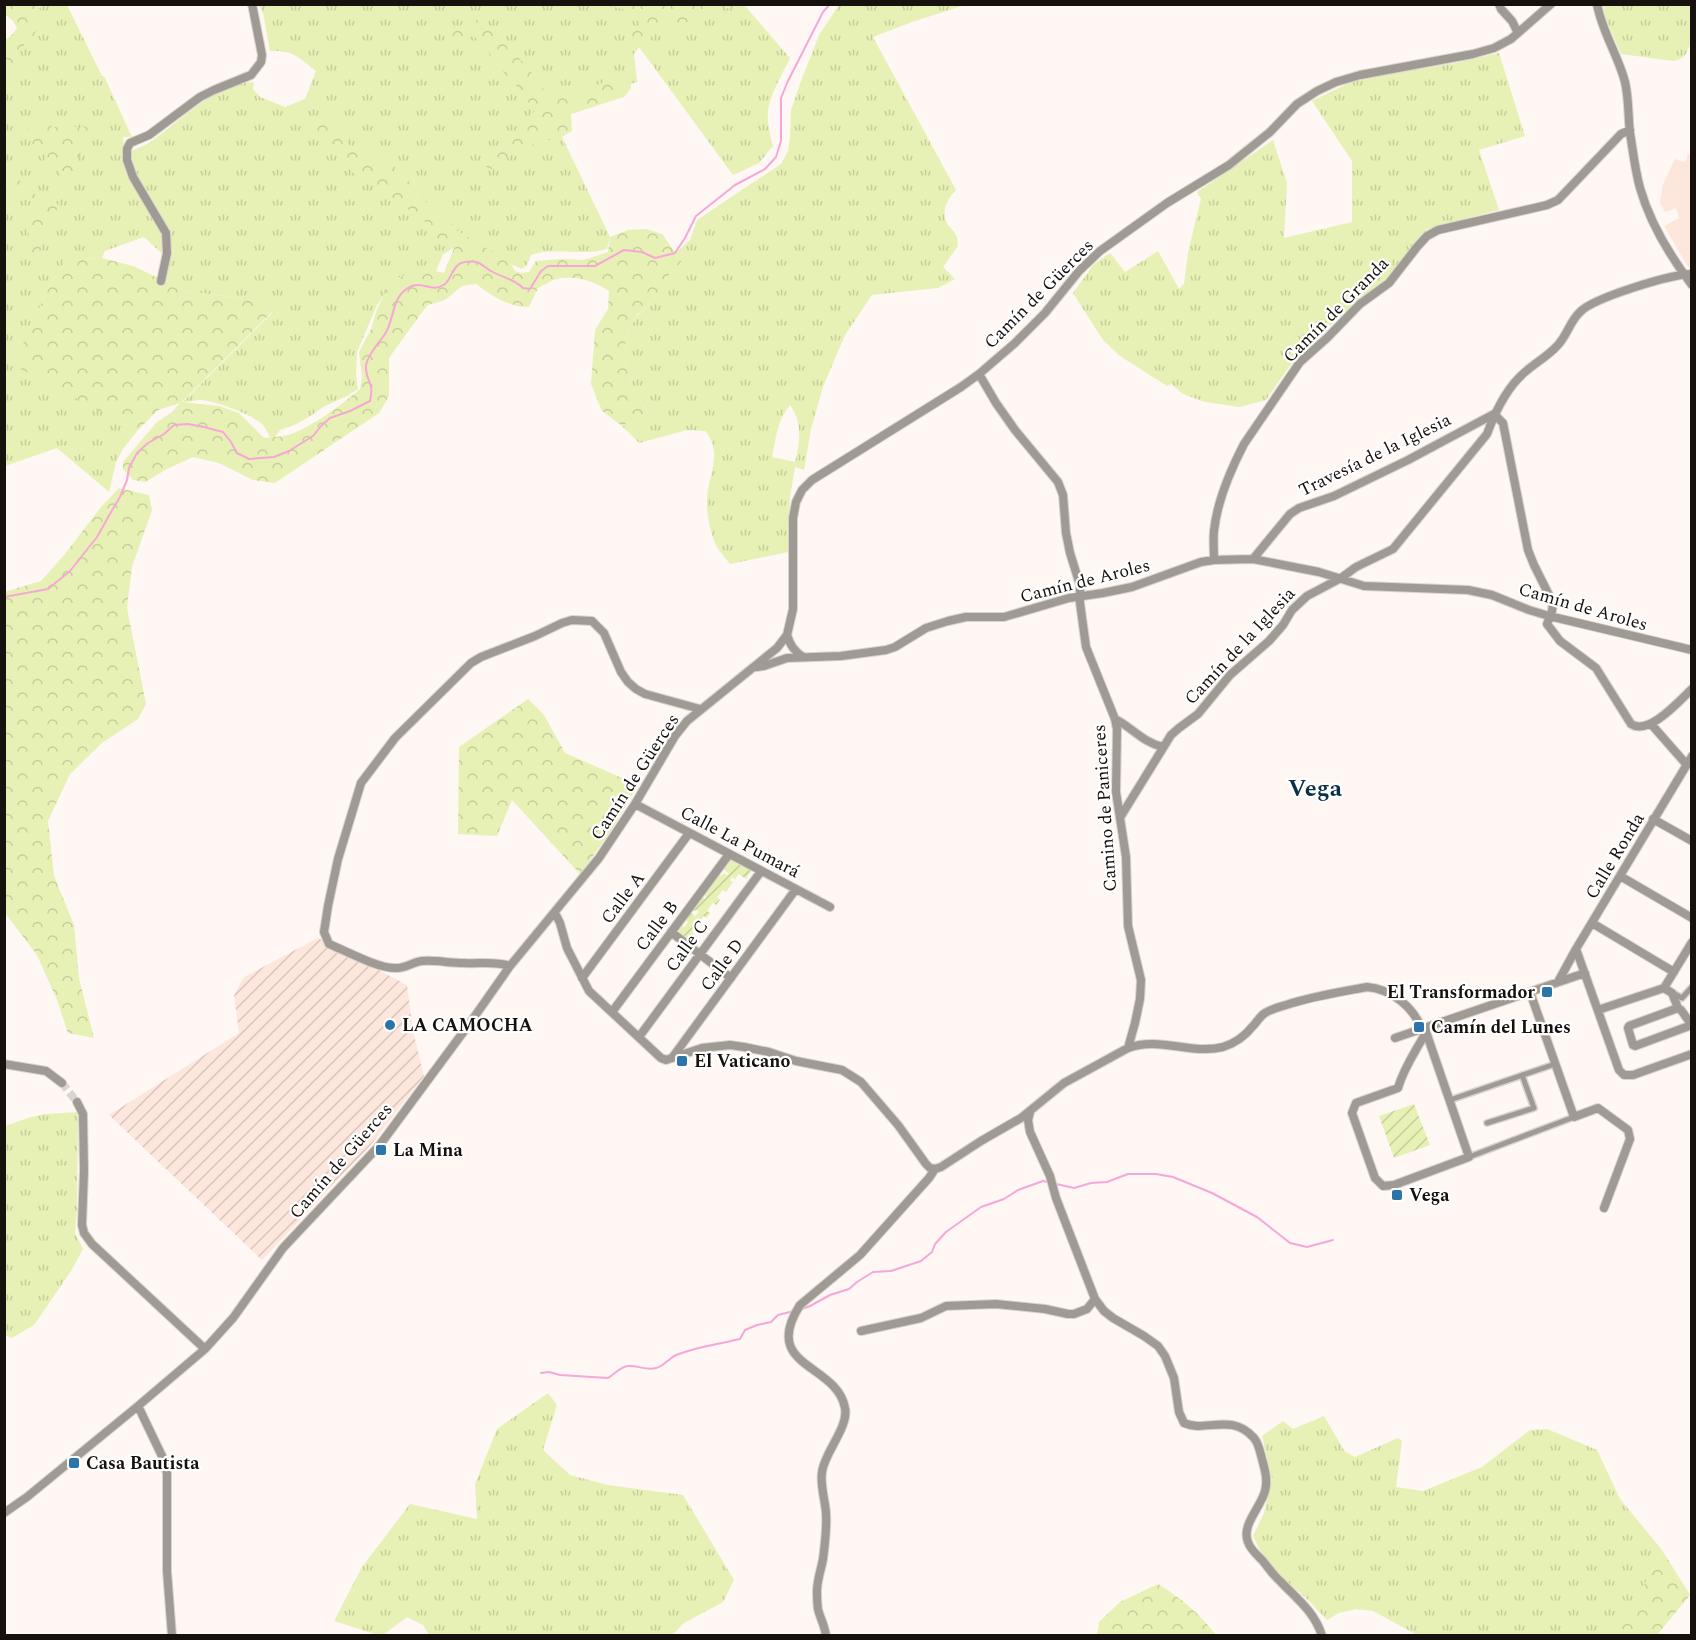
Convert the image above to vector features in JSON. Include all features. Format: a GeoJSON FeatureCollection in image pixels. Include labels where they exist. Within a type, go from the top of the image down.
{"type":"FeatureCollection","features":[{"type":"Feature","properties":{"kind":"street"},"geometry":{"type":"LineString","coordinates":[[161,281],[167,253],[166,233],[133,177],[127,149],[130,143],[149,135],[200,97],[250,75],[256,69],[262,56],[252,4]]}},
{"type":"Feature","properties":{"kind":"street"},"geometry":{"type":"LineString","coordinates":[[1499,4],[1518,33]]}},
{"type":"Feature","properties":{"kind":"street","name":"Camín de Güerces"},"geometry":{"type":"LineString","coordinates":[[4,1513],[27,1497],[205,1349],[233,1318],[283,1248],[379,1146],[510,966],[599,858],[635,804],[675,736],[687,721],[777,648],[787,635],[793,609],[796,502],[802,490],[812,480],[979,374],[1045,312],[1079,271],[1100,251],[1167,203],[1229,165],[1270,132],[1297,104],[1317,91],[1336,82],[1360,75],[1494,48],[1511,39],[1551,4]]}},
{"type":"Feature","properties":{"kind":"street"},"geometry":{"type":"LineString","coordinates":[[1597,4],[1601,24],[1622,69],[1639,181],[1648,212],[1665,244],[1687,274],[1692,285]]}},
{"type":"Feature","properties":{"kind":"street","name":"Camín de Granda"},"geometry":{"type":"LineString","coordinates":[[1214,560],[1214,530],[1220,499],[1236,459],[1300,362],[1360,304],[1389,283],[1427,236],[1438,230],[1547,205],[1558,200],[1621,134],[1630,130]]}},
{"type":"Feature","properties":{"kind":"street","name":"Camín de la Iglesia"},"geometry":{"type":"LineString","coordinates":[[1121,816],[1163,747],[1179,728],[1198,714],[1230,675],[1269,641],[1292,610],[1307,596],[1341,578],[1356,567],[1393,549],[1486,434],[1494,414],[1516,381],[1525,371],[1559,345],[1578,313],[1589,304],[1602,298],[1687,274]]}},
{"type":"Feature","properties":{"kind":"street","name":"Camino de Paniceres"},"geometry":{"type":"LineString","coordinates":[[979,374],[1015,430],[1058,482],[1063,495],[1066,533],[1080,585],[1086,647],[1115,719],[1117,729],[1116,792],[1126,857],[1128,926],[1141,981],[1140,999],[1128,1048]]}},
{"type":"Feature","properties":{"kind":"street"},"geometry":{"type":"LineString","coordinates":[[1494,414],[1503,423],[1528,550],[1552,603],[1552,611],[1547,624],[1560,641],[1596,668],[1631,724],[1640,728],[1651,724],[1692,689]]}},
{"type":"Feature","properties":{"kind":"street","name":"Travesía de la Iglesia"},"geometry":{"type":"LineString","coordinates":[[1253,559],[1290,514],[1299,508],[1334,496],[1494,414]]}},
{"type":"Feature","properties":{"kind":"street","name":"Camín de Aroles"},"geometry":{"type":"LineString","coordinates":[[756,667],[787,658],[841,656],[886,650],[926,628],[948,621],[966,617],[1004,617],[1080,595],[1132,587],[1201,562],[1253,559],[1319,572],[1364,586],[1468,590],[1492,595],[1549,616],[1692,650]]}},
{"type":"Feature","properties":{"kind":"street"},"geometry":{"type":"LineString","coordinates":[[510,966],[501,963],[434,961],[415,962],[408,967],[387,968],[329,944],[324,932],[328,906],[338,859],[361,783],[395,738],[471,663],[489,653],[572,620],[592,621],[599,627],[604,633],[621,672],[636,689],[645,694],[700,709]]}},
{"type":"Feature","properties":{"kind":"street"},"geometry":{"type":"LineString","coordinates":[[787,635],[795,652],[803,657]]}},
{"type":"Feature","properties":{"kind":"street"},"geometry":{"type":"LineString","coordinates":[[1115,719],[1150,744],[1163,747]]}},
{"type":"Feature","properties":{"kind":"street"},"geometry":{"type":"LineString","coordinates":[[1651,724],[1692,776]]}},
{"type":"Feature","properties":{"kind":"street","name":"Calle Ronda"},"geometry":{"type":"LineString","coordinates":[[1558,982],[1692,756]]}},
{"type":"Feature","properties":{"kind":"street","name":"Calle La Pumará"},"geometry":{"type":"LineString","coordinates":[[635,804],[830,907]]}},
{"type":"Feature","properties":{"kind":"street"},"geometry":{"type":"LineString","coordinates":[[1653,819],[1692,841]]}},
{"type":"Feature","properties":{"kind":"street","name":"Calle A"},"geometry":{"type":"LineString","coordinates":[[582,978],[687,837]]}},
{"type":"Feature","properties":{"kind":"street","name":"Calle B"},"geometry":{"type":"LineString","coordinates":[[612,1012],[727,857]]}},
{"type":"Feature","properties":{"kind":"street","name":"Calle C"},"geometry":{"type":"LineString","coordinates":[[639,1037],[759,874]]}},
{"type":"Feature","properties":{"kind":"street"},"geometry":{"type":"LineString","coordinates":[[1620,876],[1692,918]]}},
{"type":"Feature","properties":{"kind":"street","name":"Calle D"},"geometry":{"type":"LineString","coordinates":[[672,1058],[796,889]]}},
{"type":"Feature","properties":{"kind":"street"},"geometry":{"type":"LineString","coordinates":[[555,913],[561,923],[567,948],[589,990],[661,1058],[666,1060],[702,1048],[730,1045],[842,1070],[861,1082],[898,1125],[930,1168],[941,1167],[1029,1112],[1064,1083],[1128,1048],[1148,1044],[1171,1044],[1201,1049],[1227,1046],[1240,1040],[1262,1014],[1270,1010],[1299,1000],[1367,987],[1378,988],[1400,1000],[1412,1010],[1419,1021],[1450,1100],[1469,1157]]}},
{"type":"Feature","properties":{"kind":"street"},"geometry":{"type":"LineString","coordinates":[[1593,923],[1674,972]]}},
{"type":"Feature","properties":{"kind":"street"},"geometry":{"type":"LineString","coordinates":[[671,933],[731,978]]}},
{"type":"Feature","properties":{"kind":"street"},"geometry":{"type":"LineString","coordinates":[[1598,1010],[1664,988],[1692,942]]}},
{"type":"Feature","properties":{"kind":"street"},"geometry":{"type":"LineString","coordinates":[[1576,949],[1619,1070],[1624,1075],[1633,1075],[1692,1053]]}},
{"type":"Feature","properties":{"kind":"street"},"geometry":{"type":"LineString","coordinates":[[1395,1038],[1424,1030],[1585,973]]}},
{"type":"Feature","properties":{"kind":"street"},"geometry":{"type":"LineString","coordinates":[[1664,988],[1682,998],[1692,987]]}},
{"type":"Feature","properties":{"kind":"street"},"geometry":{"type":"LineString","coordinates":[[1530,992],[1574,1117]]}},
{"type":"Feature","properties":{"kind":"street"},"geometry":{"type":"LineString","coordinates":[[1672,993],[1678,1008],[1691,1024],[1633,1045],[1629,1026],[1678,1008]]}},
{"type":"Feature","properties":{"kind":"street"},"geometry":{"type":"LineString","coordinates":[[1424,1030],[1398,1088],[1356,1103],[1352,1113],[1375,1178],[1383,1186],[1394,1185],[1598,1108],[1628,1130],[1630,1138],[1604,1208]]}},
{"type":"Feature","properties":{"kind":"street"},"geometry":{"type":"LineString","coordinates":[[4,1064],[46,1071],[62,1083]]}},
{"type":"Feature","properties":{"kind":"street"},"geometry":{"type":"LineString","coordinates":[[1450,1100],[1555,1064]]}},
{"type":"Feature","properties":{"kind":"street"},"geometry":{"type":"LineString","coordinates":[[1487,1123],[1534,1108],[1522,1075]]}},
{"type":"Feature","properties":{"kind":"street"},"geometry":{"type":"LineString","coordinates":[[77,1102],[83,1114],[82,1225],[84,1233],[92,1244],[205,1349]]}},
{"type":"Feature","properties":{"kind":"street"},"geometry":{"type":"LineString","coordinates":[[1029,1112],[1030,1132],[1050,1176],[1095,1299],[1113,1318],[1158,1346],[1174,1378],[1179,1412],[1184,1423],[1197,1426],[1216,1424],[1234,1426],[1244,1430],[1258,1446],[1267,1482],[1262,1499],[1247,1529],[1248,1542],[1278,1580],[1314,1617],[1322,1635]]}},
{"type":"Feature","properties":{"kind":"street"},"geometry":{"type":"LineString","coordinates":[[826,1635],[818,1610],[817,1598],[826,1537],[826,1513],[821,1481],[825,1460],[836,1441],[846,1414],[837,1389],[803,1363],[788,1340],[788,1332],[800,1305],[860,1255],[935,1169]]}},
{"type":"Feature","properties":{"kind":"street"},"geometry":{"type":"LineString","coordinates":[[861,1331],[921,1318],[946,1306],[996,1304],[1074,1314],[1087,1309],[1095,1299]]}},
{"type":"Feature","properties":{"kind":"street"},"geometry":{"type":"LineString","coordinates":[[138,1406],[162,1456],[167,1473],[166,1553],[172,1635]]}},
{"type":"Feature","properties":{"kind":"shaded area"},"geometry":{"type":"Polygon","coordinates":[[[1687,154],[1692,154],[1692,267],[1688,267],[1664,226],[1679,218],[1676,208],[1665,212],[1660,203],[1663,184],[1675,159],[1684,162],[1687,154]]]}},
{"type":"Feature","properties":{"kind":"shaded area"},"geometry":{"type":"Polygon","coordinates":[[[318,938],[407,985],[413,1031],[424,1076],[370,1146],[262,1260],[109,1115],[239,1033],[234,995],[244,977],[318,938]]]}},
{"type":"Feature","properties":{"kind":"green space"},"geometry":{"type":"Polygon","coordinates":[[[5,4],[38,5],[42,16],[31,38],[20,48],[19,66],[5,82],[5,40],[17,28],[13,21],[5,16],[5,4]]]}},
{"type":"Feature","properties":{"kind":"green space"},"geometry":{"type":"Polygon","coordinates":[[[43,5],[67,5],[104,76],[132,137],[123,137],[125,153],[150,142],[212,96],[240,84],[254,82],[253,89],[260,97],[285,107],[305,99],[316,71],[290,53],[270,51],[263,13],[259,5],[744,5],[790,58],[769,106],[768,125],[773,146],[759,163],[733,175],[639,47],[634,54],[637,82],[551,114],[610,237],[607,249],[588,252],[540,252],[531,255],[527,265],[522,269],[491,255],[459,245],[443,254],[436,271],[397,278],[377,305],[357,352],[358,389],[294,425],[280,430],[274,439],[271,439],[259,422],[234,409],[201,400],[182,403],[272,313],[268,302],[186,291],[164,281],[169,260],[144,237],[105,251],[102,258],[66,260],[50,285],[14,364],[137,431],[116,462],[109,492],[57,448],[5,466],[4,63],[36,10],[43,5]]]}},
{"type":"Feature","properties":{"kind":"green space"},"geometry":{"type":"Polygon","coordinates":[[[603,5],[746,5],[743,9],[717,8],[706,17],[653,34],[646,45],[631,48],[626,44],[625,36],[638,28],[640,22],[628,17],[623,9],[603,5]]]}},
{"type":"Feature","properties":{"kind":"green space"},"geometry":{"type":"Polygon","coordinates":[[[839,5],[965,5],[873,37],[956,190],[947,202],[945,216],[956,236],[958,246],[943,267],[955,279],[938,288],[872,295],[845,335],[823,387],[811,429],[804,470],[795,467],[790,497],[788,552],[730,564],[718,549],[709,520],[707,494],[714,448],[705,431],[687,430],[639,443],[622,426],[648,413],[633,389],[627,368],[626,336],[636,317],[658,294],[670,273],[682,262],[675,253],[690,240],[697,220],[781,164],[788,151],[791,110],[819,35],[839,5]],[[790,405],[782,417],[772,457],[795,462],[799,425],[790,405]]]}},
{"type":"Feature","properties":{"kind":"green space"},"geometry":{"type":"Polygon","coordinates":[[[1603,5],[1691,5],[1691,39],[1686,54],[1673,61],[1621,54],[1606,19],[1603,5]]]}},
{"type":"Feature","properties":{"kind":"green space"},"geometry":{"type":"Polygon","coordinates":[[[477,20],[487,22],[492,30],[505,37],[507,48],[529,69],[546,93],[560,96],[590,88],[615,77],[630,76],[631,88],[624,97],[571,114],[572,131],[560,138],[549,140],[540,133],[534,144],[490,170],[483,163],[512,137],[522,123],[536,110],[474,36],[457,41],[452,35],[459,26],[477,20]]]}},
{"type":"Feature","properties":{"kind":"green space"},"geometry":{"type":"Polygon","coordinates":[[[1499,53],[1525,136],[1479,150],[1499,210],[1427,229],[1386,280],[1356,302],[1296,357],[1266,400],[1239,407],[1205,402],[1183,394],[1171,384],[1167,386],[1120,356],[1103,340],[1073,293],[1094,264],[1110,253],[1125,272],[1158,251],[1179,289],[1184,284],[1188,252],[1201,199],[1197,192],[1273,140],[1287,183],[1284,238],[1352,222],[1352,161],[1312,101],[1355,80],[1499,53]]]}},
{"type":"Feature","properties":{"kind":"green space"},"geometry":{"type":"Polygon","coordinates":[[[319,117],[337,122],[349,145],[391,163],[419,192],[432,211],[448,215],[456,230],[510,262],[515,271],[529,272],[536,261],[584,260],[608,252],[610,237],[628,230],[646,229],[662,234],[682,262],[670,273],[658,294],[637,315],[626,336],[625,359],[633,389],[648,413],[622,426],[602,411],[591,384],[595,330],[608,309],[609,291],[584,280],[556,279],[538,288],[529,307],[522,307],[501,300],[476,284],[462,286],[445,300],[428,305],[420,315],[389,358],[389,396],[379,413],[275,483],[253,480],[219,463],[193,457],[145,482],[133,480],[123,469],[123,462],[156,423],[180,403],[158,410],[137,431],[13,365],[50,285],[66,260],[102,258],[133,266],[186,291],[268,302],[272,312],[182,402],[219,406],[239,413],[264,438],[288,435],[316,422],[360,389],[362,377],[359,352],[387,290],[397,278],[409,274],[436,271],[444,273],[454,248],[429,233],[428,224],[403,205],[381,192],[367,179],[353,173],[337,148],[311,131],[319,117]]]}},
{"type":"Feature","properties":{"kind":"green space"},"geometry":{"type":"Polygon","coordinates":[[[36,120],[45,121],[52,127],[95,127],[98,132],[85,142],[75,174],[63,178],[58,170],[46,168],[45,148],[41,144],[32,144],[26,134],[29,124],[36,120]]]}},
{"type":"Feature","properties":{"kind":"green space"},"geometry":{"type":"Polygon","coordinates":[[[4,174],[16,177],[41,200],[60,205],[49,221],[36,259],[30,260],[23,250],[23,244],[29,236],[38,204],[5,189],[4,174]]]}},
{"type":"Feature","properties":{"kind":"green space"},"geometry":{"type":"Polygon","coordinates":[[[119,488],[149,495],[152,510],[132,567],[127,608],[146,704],[138,719],[102,743],[70,774],[48,821],[54,876],[74,925],[79,978],[94,1038],[68,1033],[57,1000],[37,955],[5,913],[4,592],[41,581],[119,488]]]}},
{"type":"Feature","properties":{"kind":"green space"},"geometry":{"type":"Polygon","coordinates":[[[528,699],[544,715],[565,753],[638,785],[611,831],[580,874],[512,800],[497,836],[458,834],[459,747],[528,699]]]}},
{"type":"Feature","properties":{"kind":"green space"},"geometry":{"type":"Polygon","coordinates":[[[732,857],[754,868],[746,879],[739,874],[735,879],[732,877],[730,880],[733,882],[726,892],[723,890],[717,897],[720,900],[716,905],[713,903],[707,911],[710,913],[707,918],[703,916],[692,932],[694,934],[691,939],[699,945],[697,947],[677,931],[681,925],[684,927],[688,922],[685,920],[690,912],[695,916],[699,912],[692,910],[702,897],[705,899],[704,894],[719,874],[721,876],[724,873],[729,874],[722,868],[732,857]]]}},
{"type":"Feature","properties":{"kind":"green space"},"geometry":{"type":"Polygon","coordinates":[[[1414,1104],[1430,1145],[1394,1158],[1379,1116],[1414,1104]]]}},
{"type":"Feature","properties":{"kind":"green space"},"geometry":{"type":"Polygon","coordinates":[[[78,1112],[75,1233],[83,1249],[71,1271],[34,1325],[12,1338],[4,1335],[5,1126],[46,1114],[78,1112]]]}},
{"type":"Feature","properties":{"kind":"green space"},"geometry":{"type":"Polygon","coordinates":[[[548,1393],[557,1405],[543,1450],[570,1475],[608,1485],[683,1495],[734,1580],[723,1602],[684,1623],[671,1636],[429,1635],[423,1625],[407,1617],[381,1636],[334,1621],[362,1567],[410,1504],[477,1519],[475,1484],[497,1429],[548,1393]]]}},
{"type":"Feature","properties":{"kind":"green space"},"geometry":{"type":"Polygon","coordinates":[[[1324,1416],[1345,1452],[1355,1457],[1398,1438],[1402,1441],[1396,1487],[1423,1491],[1482,1467],[1530,1430],[1547,1429],[1597,1450],[1620,1499],[1662,1550],[1620,1633],[1614,1635],[1419,1636],[1373,1611],[1356,1609],[1339,1613],[1327,1620],[1304,1596],[1268,1567],[1253,1536],[1264,1513],[1272,1479],[1262,1436],[1283,1421],[1293,1429],[1324,1416]]]}},
{"type":"Feature","properties":{"kind":"green space"},"geometry":{"type":"Polygon","coordinates":[[[1662,1550],[1690,1595],[1657,1635],[1614,1635],[1620,1632],[1662,1550]]]}},
{"type":"Feature","properties":{"kind":"green space"},"geometry":{"type":"Polygon","coordinates":[[[1158,1584],[1190,1607],[1216,1635],[1097,1635],[1099,1622],[1120,1602],[1158,1584]]]}},
{"type":"Feature","properties":{"kind":"waterway"},"geometry":{"type":"LineString","coordinates":[[4,597],[48,589],[70,571],[97,537],[120,497],[129,468],[137,453],[174,425],[188,424],[223,432],[237,453],[249,459],[274,457],[289,451],[313,436],[330,418],[370,401],[371,389],[366,371],[367,361],[388,328],[399,296],[410,287],[415,285],[440,287],[447,282],[458,265],[465,262],[479,263],[523,288],[530,289],[541,271],[548,266],[595,266],[624,250],[642,252],[655,258],[675,253],[696,216],[735,185],[765,169],[776,157],[781,141],[781,98],[823,12],[830,4]]}},
{"type":"Feature","properties":{"kind":"waterway"},"geometry":{"type":"LineString","coordinates":[[802,1309],[830,1295],[849,1289],[873,1272],[891,1271],[921,1261],[932,1252],[935,1244],[946,1232],[981,1207],[1043,1181],[1074,1188],[1091,1183],[1107,1182],[1128,1174],[1156,1174],[1173,1177],[1212,1193],[1257,1217],[1290,1243],[1307,1247],[1333,1240]]}},
{"type":"Feature","properties":{"kind":"waterway"},"geometry":{"type":"LineString","coordinates":[[541,1373],[608,1378],[625,1366],[656,1368],[684,1352],[740,1339],[745,1330],[771,1322],[778,1315],[794,1311]]}},
{"type":"Feature","properties":{"kind":"tunnel"},"geometry":{"type":"LineString","coordinates":[[62,1083],[77,1102]]}},
{"type":"Feature","properties":{"kind":"place","name":"El Transformador"},"geometry":{"type":"Point","coordinates":[1547,992]}},
{"type":"Feature","properties":{"kind":"place","name":"LA CAMOCHA"},"geometry":{"type":"Point","coordinates":[390,1025]}},
{"type":"Feature","properties":{"kind":"place","name":"Camín del Lunes"},"geometry":{"type":"Point","coordinates":[1419,1027]}},
{"type":"Feature","properties":{"kind":"place","name":"El Vaticano"},"geometry":{"type":"Point","coordinates":[682,1061]}},
{"type":"Feature","properties":{"kind":"place","name":"La Mina"},"geometry":{"type":"Point","coordinates":[381,1150]}},
{"type":"Feature","properties":{"kind":"place","name":"Vega"},"geometry":{"type":"Point","coordinates":[1397,1195]}},
{"type":"Feature","properties":{"kind":"place","name":"Casa Bautista"},"geometry":{"type":"Point","coordinates":[74,1463]}},
{"type":"Feature","properties":{"kind":"district","name":"Vega"},"geometry":{"type":"Point","coordinates":[1315,789]}}]}
